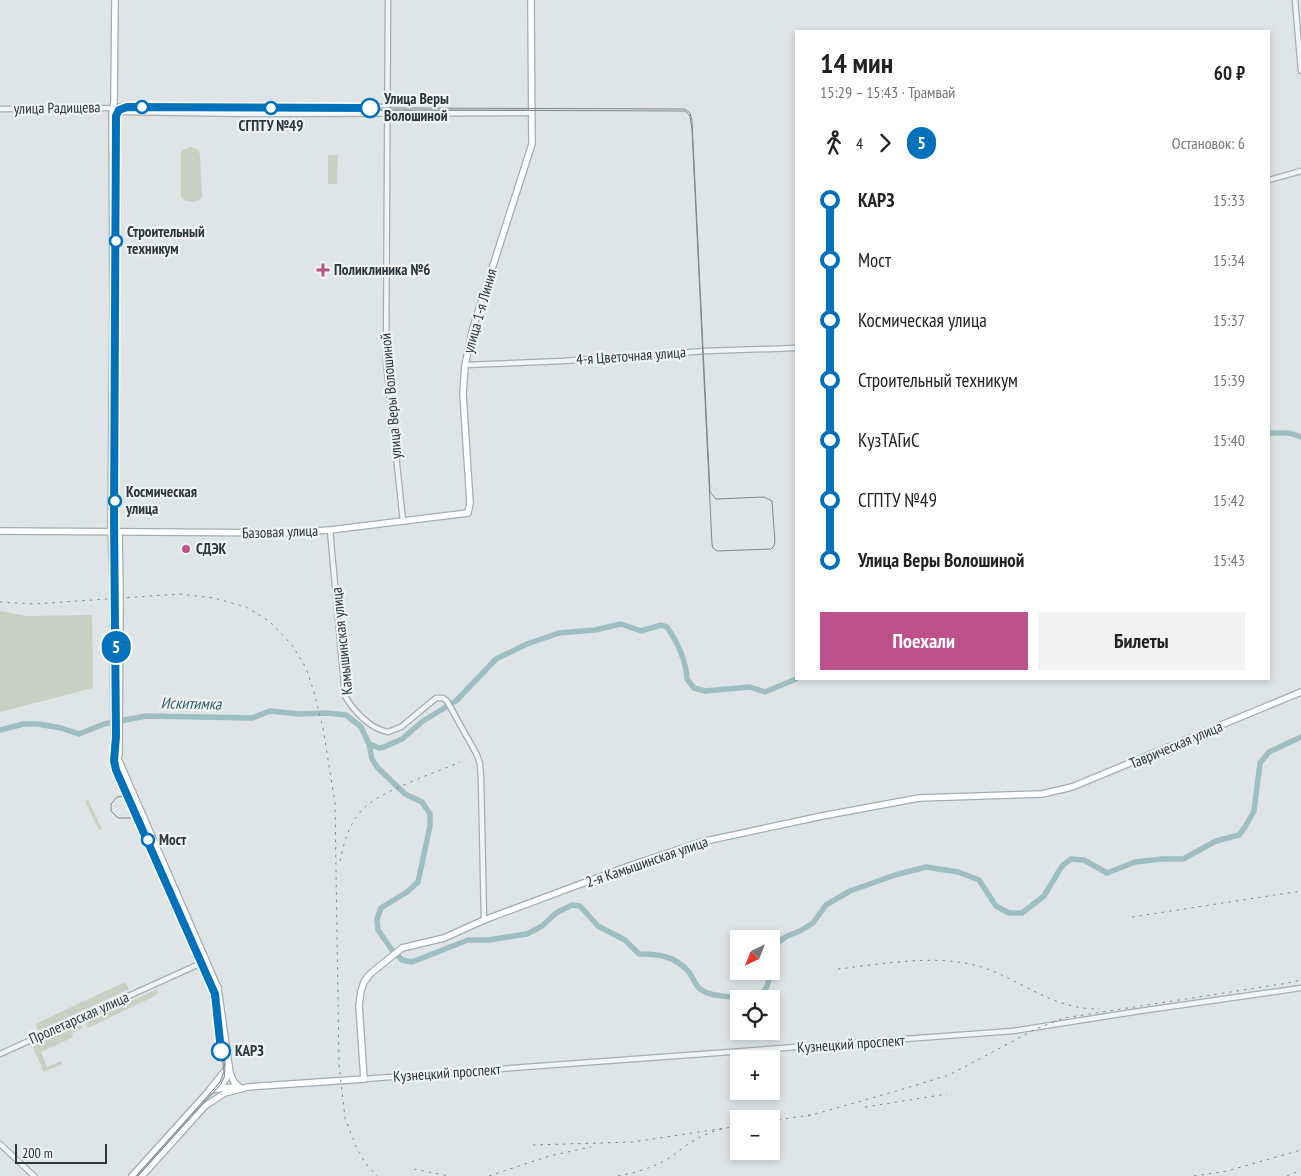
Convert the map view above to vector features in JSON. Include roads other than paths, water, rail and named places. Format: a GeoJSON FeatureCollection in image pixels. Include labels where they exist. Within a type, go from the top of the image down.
{"type":"FeatureCollection","features":[{"type":"Feature","properties":{"kind":"main road"},"geometry":{"type":"LineString","coordinates":[[114,0],[111,532],[117,594]]}},
{"type":"Feature","properties":{"kind":"main road","name":"улица 1-я Линия"},"geometry":{"type":"LineString","coordinates":[[468,513],[470,503],[463,394],[465,365],[473,328],[532,144],[531,0]]}},
{"type":"Feature","properties":{"kind":"main road","name":"Базовая улица"},"geometry":{"type":"LineString","coordinates":[[0,531],[253,533],[330,530],[468,513]]}},
{"type":"Feature","properties":{"kind":"main road"},"geometry":{"type":"LineString","coordinates":[[119,532],[117,736],[121,765],[218,988],[221,998],[229,1067],[232,1080],[240,1088]]}},
{"type":"Feature","properties":{"kind":"main road","name":"Таврическая улица"},"geometry":{"type":"LineString","coordinates":[[1048,793],[1072,787],[1301,692]]}},
{"type":"Feature","properties":{"kind":"main road","name":"2-я Камышинская улица"},"geometry":{"type":"LineString","coordinates":[[364,1079],[359,1005],[360,991],[370,974],[402,948],[444,938],[484,920],[638,863],[701,842],[822,816],[919,798],[1048,793]]}},
{"type":"Feature","properties":{"kind":"main road"},"geometry":{"type":"LineString","coordinates":[[205,1106],[228,1076],[229,1067]]}},
{"type":"Feature","properties":{"kind":"main road"},"geometry":{"type":"LineString","coordinates":[[132,1176],[229,1067]]}},
{"type":"Feature","properties":{"kind":"main road","name":"Кузнецкий проспект"},"geometry":{"type":"LineString","coordinates":[[209,1091],[220,1088],[248,1088],[364,1079]]}},
{"type":"Feature","properties":{"kind":"main road","name":"Кузнецкий проспект"},"geometry":{"type":"LineString","coordinates":[[142,1176],[205,1106],[220,1095],[240,1088]]}},
{"type":"Feature","properties":{"kind":"street","name":"улица Веры Волошиной"},"geometry":{"type":"LineString","coordinates":[[388,0],[386,362],[403,521]]}},
{"type":"Feature","properties":{"kind":"street"},"geometry":{"type":"LineString","coordinates":[[1295,0],[1301,71]]}},
{"type":"Feature","properties":{"kind":"street","name":"улица Радищева"},"geometry":{"type":"LineString","coordinates":[[0,109],[113,108],[124,106],[388,107]]}},
{"type":"Feature","properties":{"kind":"street","name":"улица Радищева"},"geometry":{"type":"LineString","coordinates":[[113,108],[125,112],[251,114],[532,113]]}},
{"type":"Feature","properties":{"kind":"street"},"geometry":{"type":"LineString","coordinates":[[1270,180],[1301,171]]}},
{"type":"Feature","properties":{"kind":"street","name":"4-я Цветочная улица"},"geometry":{"type":"LineString","coordinates":[[465,365],[563,361],[704,351],[795,348]]}},
{"type":"Feature","properties":{"kind":"street","name":"Камышинская улица"},"geometry":{"type":"LineString","coordinates":[[330,530],[345,696],[352,707],[376,727],[388,732],[401,727],[436,698],[441,697],[447,701],[477,755],[480,764],[484,920]]}},
{"type":"Feature","properties":{"kind":"street","name":"Пролетарская улица"},"geometry":{"type":"LineString","coordinates":[[0,1054],[206,961]]}},
{"type":"Feature","properties":{"kind":"street","name":"Кузнецкий проспект"},"geometry":{"type":"LineString","coordinates":[[364,1079],[1013,1032],[1140,1011],[1301,988]]}},
{"type":"Feature","properties":{"kind":"street"},"geometry":{"type":"LineString","coordinates":[[0,1144],[34,1176]]}},
{"type":"Feature","properties":{"kind":"waterway"},"geometry":{"type":"LineString","coordinates":[[1270,433],[1289,433],[1301,437]]}},
{"type":"Feature","properties":{"kind":"waterway"},"geometry":{"type":"LineString","coordinates":[[369,744],[379,748],[402,739],[423,721],[456,701],[496,659],[527,644],[559,633],[595,630],[621,624],[641,631],[661,625],[667,627],[681,651],[687,679],[694,688],[705,691],[750,687],[765,692],[795,679]]}},
{"type":"Feature","properties":{"kind":"waterway","name":"Искитимка"},"geometry":{"type":"LineString","coordinates":[[0,730],[23,724],[38,724],[61,728],[79,734],[104,724],[146,716],[252,718],[270,711],[346,715],[361,727],[369,744],[372,759],[378,768],[405,794],[422,802],[430,814],[430,826],[418,882],[407,892],[381,908],[377,919],[378,930],[392,950],[402,960],[412,962],[468,940],[488,940],[527,934],[542,926],[556,913],[572,905],[580,906],[598,926],[625,940],[639,954],[660,955],[672,959],[684,967],[698,987],[705,992],[730,997]]}},
{"type":"Feature","properties":{"kind":"waterway"},"geometry":{"type":"LineString","coordinates":[[780,941],[813,923],[826,905],[850,891],[895,875],[926,867],[958,872],[979,880],[996,906],[1009,913],[1022,913],[1044,896],[1062,866],[1071,859],[1084,860],[1107,873],[1135,862],[1183,859],[1216,841],[1239,835],[1254,811],[1260,763],[1269,752],[1301,737]]}},
{"type":"Feature","properties":{"kind":"waterway"},"geometry":{"type":"LineString","coordinates":[[765,990],[769,980]]}},
{"type":"Feature","properties":{"kind":"tram line"},"geometry":{"type":"LineString","coordinates":[[136,1176],[220,1082],[224,1072],[213,988],[116,770],[114,761],[116,736],[114,521],[117,113],[120,109],[127,107],[685,109],[690,113],[692,121],[710,492],[716,499],[764,497],[772,501],[775,542],[771,549],[717,551],[713,548],[712,544],[692,130],[690,116],[685,111],[127,109],[120,111],[118,114],[116,760],[119,773],[215,989],[225,1070],[221,1084],[138,1176]]}},
{"type":"Feature","properties":{"kind":"tram line","name":"5"},"geometry":{"type":"LineString","coordinates":[[221,1051],[213,988],[114,766],[116,736],[114,520],[116,116],[119,110],[127,107],[370,108]]}},
{"type":"Feature","properties":{"kind":"tram line"},"geometry":{"type":"LineString","coordinates":[[131,801],[124,796],[117,797],[111,804],[111,811],[118,818],[132,818],[140,824]]}},
{"type":"Feature","properties":{"kind":"railway"},"geometry":{"type":"LineString","coordinates":[[0,602],[34,604],[180,594],[214,598],[246,607],[269,621],[292,645],[306,668],[314,692],[323,728],[335,803],[339,1064],[345,1118],[357,1149],[366,1164],[377,1176]]}},
{"type":"Feature","properties":{"kind":"railway"},"geometry":{"type":"LineString","coordinates":[[340,861],[345,840],[351,827],[358,814],[371,802],[408,783],[460,762]]}},
{"type":"Feature","properties":{"kind":"railway"},"geometry":{"type":"LineString","coordinates":[[1132,917],[1301,891]]}},
{"type":"Feature","properties":{"kind":"railway"},"geometry":{"type":"LineString","coordinates":[[838,969],[908,961],[961,962],[990,970],[1057,1001],[1077,1007],[1099,1009]]}},
{"type":"Feature","properties":{"kind":"railway"},"geometry":{"type":"LineString","coordinates":[[808,1116],[949,1075],[1036,1029],[1064,1018],[1301,980]]}},
{"type":"Feature","properties":{"kind":"railway"},"geometry":{"type":"LineString","coordinates":[[865,1107],[947,1094]]}},
{"type":"Feature","properties":{"kind":"railway"},"geometry":{"type":"LineString","coordinates":[[780,1120],[816,1114]]}},
{"type":"Feature","properties":{"kind":"railway"},"geometry":{"type":"LineString","coordinates":[[533,1145],[633,1142],[725,1128]]}},
{"type":"Feature","properties":{"kind":"railway"},"geometry":{"type":"LineString","coordinates":[[618,1176],[643,1170],[660,1163],[691,1142],[721,1129],[730,1128]]}},
{"type":"Feature","properties":{"kind":"railway"},"geometry":{"type":"LineString","coordinates":[[489,1176],[549,1156],[591,1147]]}},
{"type":"Feature","properties":{"kind":"railway"},"geometry":{"type":"LineString","coordinates":[[1194,1176],[1227,1171],[1301,1150]]}},
{"type":"Feature","properties":{"kind":"railway"},"geometry":{"type":"LineString","coordinates":[[414,1169],[449,1176]]}},
{"type":"Feature","properties":{"kind":"railway"},"geometry":{"type":"LineString","coordinates":[[1287,1176],[1301,1170]]}},
{"type":"Feature","properties":{"kind":"place","name":"СГПТУ №49"},"geometry":{"type":"Point","coordinates":[271,108]}},
{"type":"Feature","properties":{"kind":"place","name":"Улица Веры Волошиной"},"geometry":{"type":"Point","coordinates":[370,108]}},
{"type":"Feature","properties":{"kind":"place","name":"Строительный техникум"},"geometry":{"type":"Point","coordinates":[116,241]}},
{"type":"Feature","properties":{"kind":"place","name":"Поликлиника №6"},"geometry":{"type":"Point","coordinates":[323,270]}},
{"type":"Feature","properties":{"kind":"place","name":"Космическая улица"},"geometry":{"type":"Point","coordinates":[115,501]}},
{"type":"Feature","properties":{"kind":"place","name":"СДЭК"},"geometry":{"type":"Point","coordinates":[186,549]}},
{"type":"Feature","properties":{"kind":"place","name":"Мост"},"geometry":{"type":"Point","coordinates":[148,840]}},
{"type":"Feature","properties":{"kind":"place","name":"КАРЗ"},"geometry":{"type":"Point","coordinates":[221,1051]}}]}
